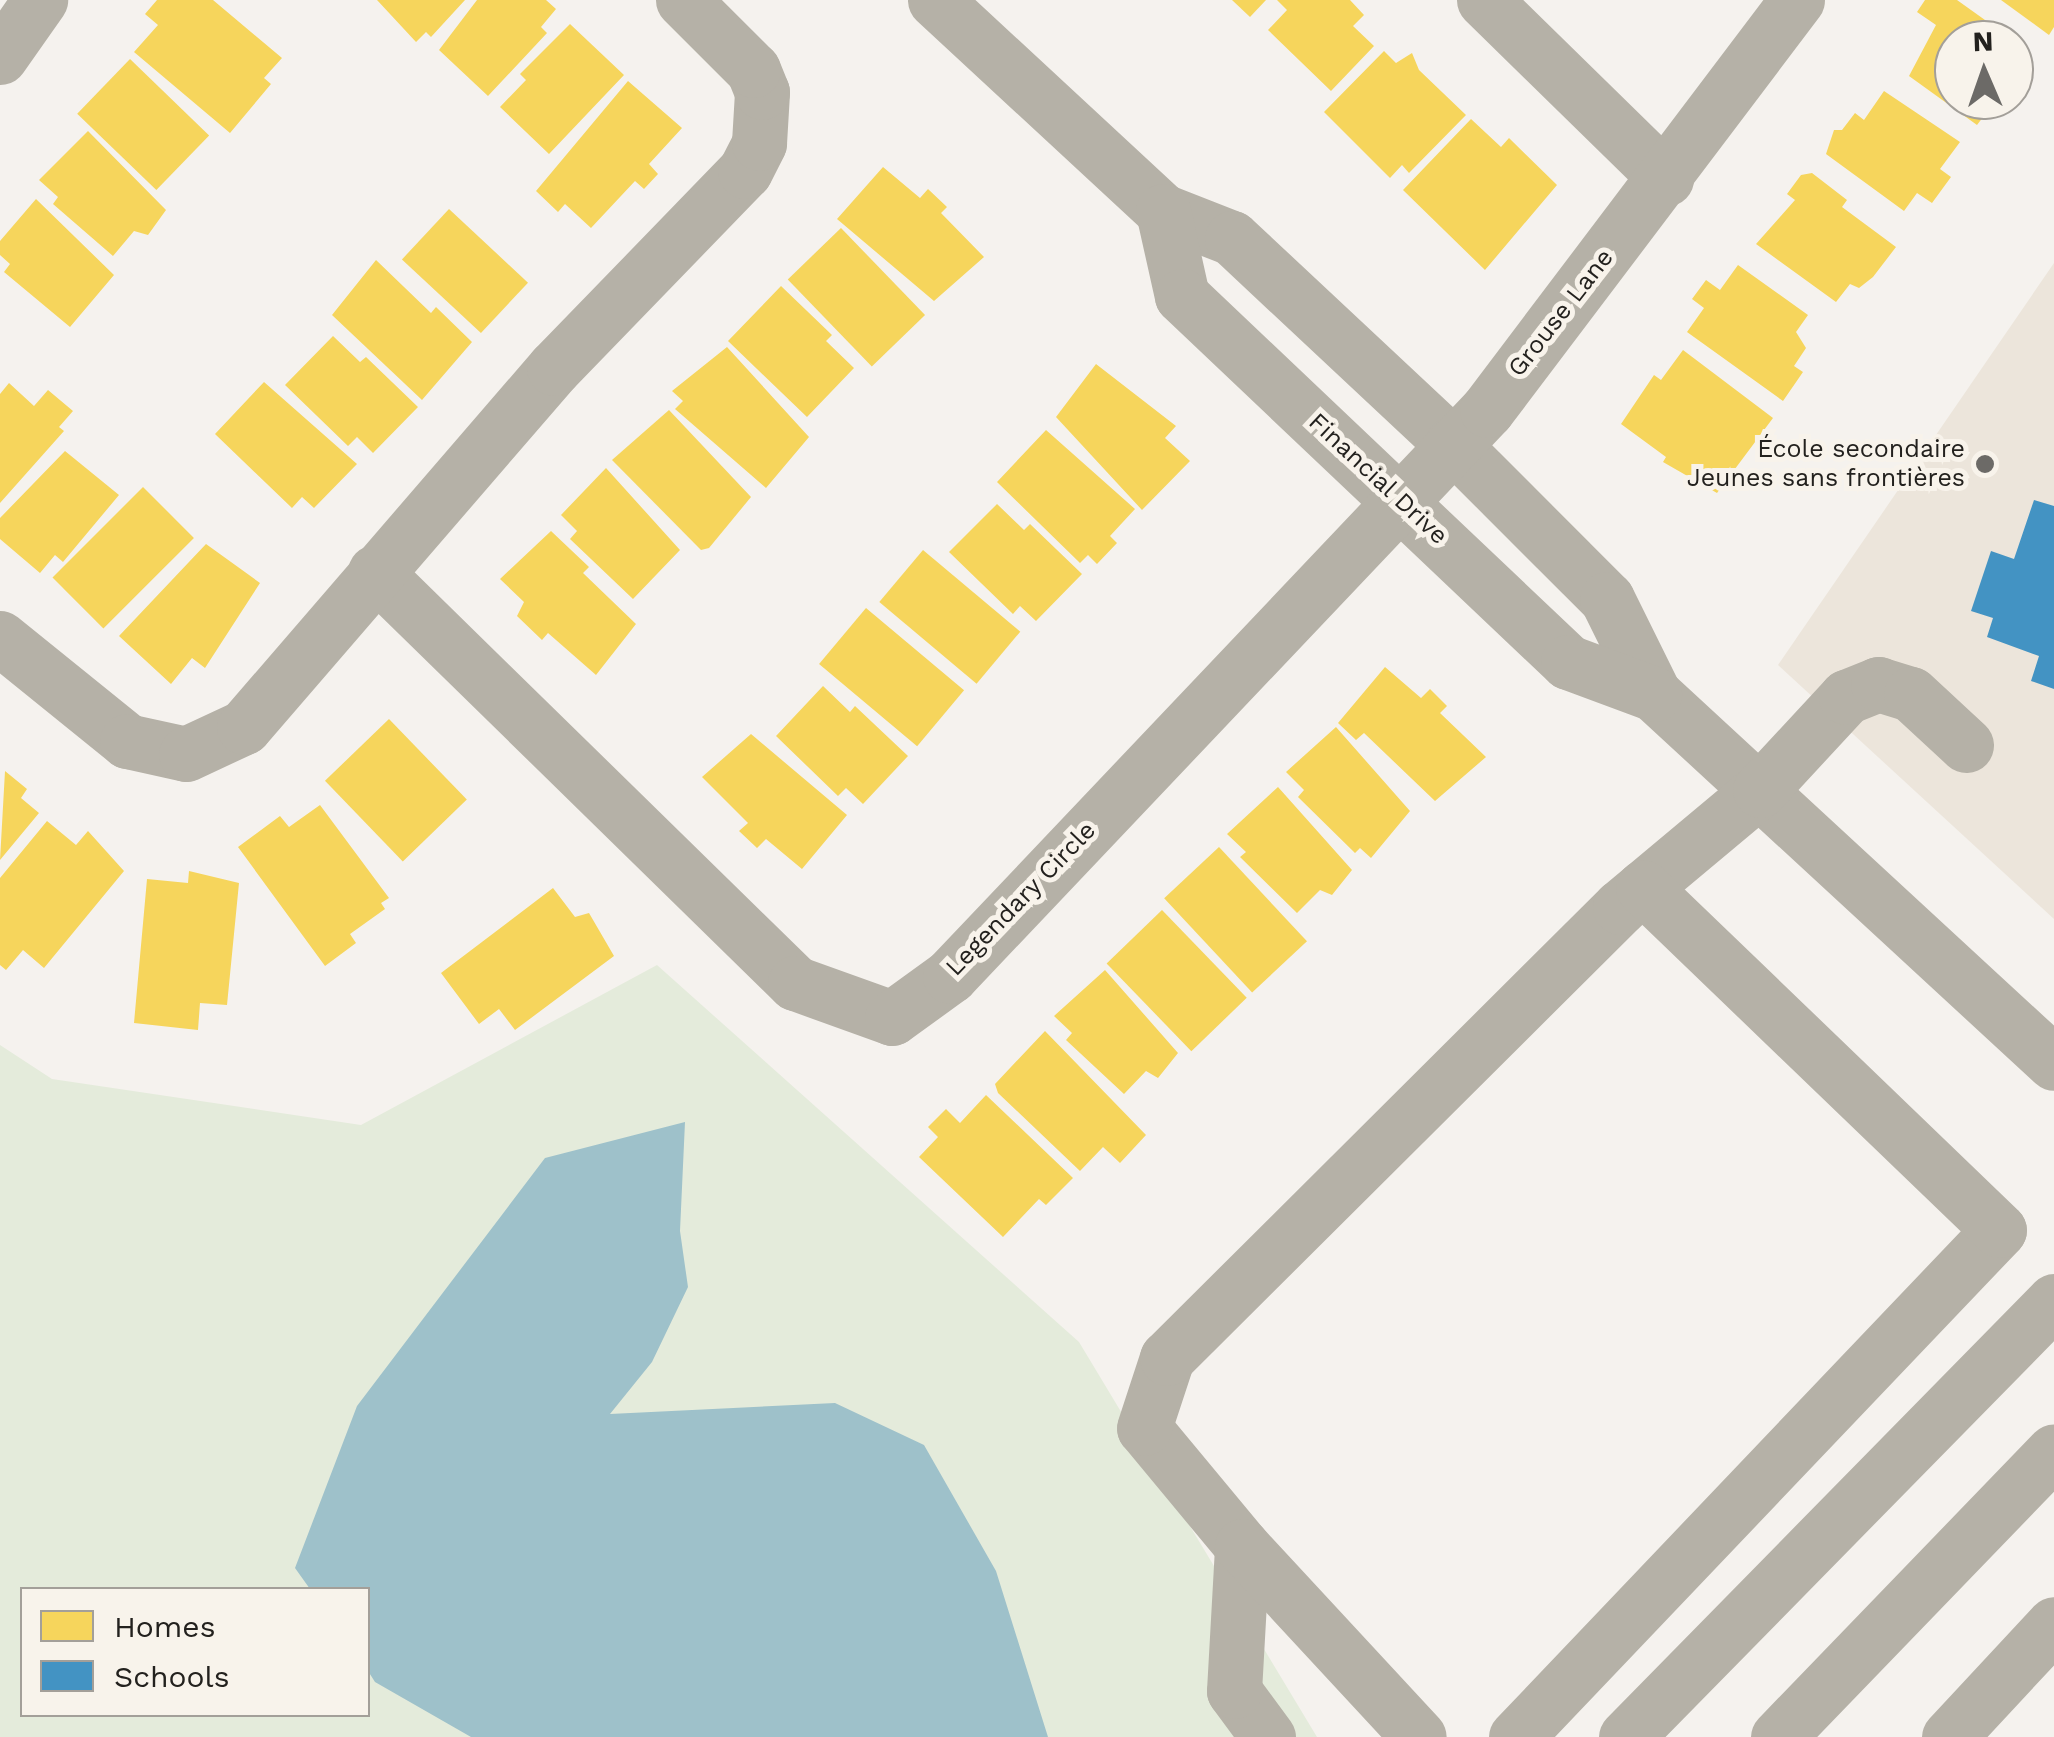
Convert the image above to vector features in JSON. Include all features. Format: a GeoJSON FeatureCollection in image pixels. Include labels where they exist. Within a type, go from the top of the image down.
{"type":"FeatureCollection","features":[{"type":"Feature","properties":{"kind":"street"},"geometry":{"type":"LineString","coordinates":[[0,57],[40,0]]}},
{"type":"Feature","properties":{"kind":"street"},"geometry":{"type":"LineString","coordinates":[[0,638],[127,741],[186,754],[244,726],[554,368],[745,171],[759,144],[762,92],[754,70],[683,0]]}},
{"type":"Feature","properties":{"kind":"street","name":"Financial Drive"},"geometry":{"type":"LineString","coordinates":[[936,0],[1163,211],[1232,238],[1452,444],[1607,599],[1654,694],[2054,1063]]}},
{"type":"Feature","properties":{"kind":"street"},"geometry":{"type":"LineString","coordinates":[[1484,0],[1666,178]]}},
{"type":"Feature","properties":{"kind":"street","name":"Grouse Lane"},"geometry":{"type":"LineString","coordinates":[[1452,444],[1487,410],[1797,0]]}},
{"type":"Feature","properties":{"kind":"street","name":"Financial Drive"},"geometry":{"type":"LineString","coordinates":[[1163,211],[1182,296],[1402,498],[1568,662],[1654,694]]}},
{"type":"Feature","properties":{"kind":"street","name":"Legendary Circle"},"geometry":{"type":"LineString","coordinates":[[375,572],[795,983],[892,1018],[950,976],[1452,444]]}},
{"type":"Feature","properties":{"kind":"street"},"geometry":{"type":"LineString","coordinates":[[1419,1737],[1242,1546],[1144,1428],[1167,1358],[1643,887],[1760,790],[1846,697],[1878,684],[1912,694],[1966,745]]}},
{"type":"Feature","properties":{"kind":"street"},"geometry":{"type":"LineString","coordinates":[[1516,1737],[1999,1230],[1643,887]]}},
{"type":"Feature","properties":{"kind":"street"},"geometry":{"type":"LineString","coordinates":[[1626,1737],[2054,1301]]}},
{"type":"Feature","properties":{"kind":"street"},"geometry":{"type":"LineString","coordinates":[[1778,1737],[2054,1450]]}},
{"type":"Feature","properties":{"kind":"street"},"geometry":{"type":"LineString","coordinates":[[1242,1546],[1234,1691],[1268,1737]]}},
{"type":"Feature","properties":{"kind":"street"},"geometry":{"type":"LineString","coordinates":[[1949,1737],[2054,1624]]}},
{"type":"Feature","properties":{"kind":"shaded area","name":"École secondaire Jeunes sans frontières"},"geometry":{"type":"Polygon","coordinates":[[[2054,263],[2054,919],[1778,665],[2054,263]]]}},
{"type":"Feature","properties":{"kind":"green space"},"geometry":{"type":"Polygon","coordinates":[[[657,965],[1079,1342],[1317,1737],[0,1737],[0,1045],[52,1079],[361,1125],[657,965]]]}},
{"type":"Feature","properties":{"kind":"water"},"geometry":{"type":"Polygon","coordinates":[[[685,1122],[680,1231],[688,1287],[652,1362],[610,1414],[835,1403],[924,1445],[996,1571],[1048,1737],[471,1737],[375,1682],[370,1674],[370,1587],[309,1587],[295,1568],[357,1406],[545,1158],[685,1122]]]}},
{"type":"Feature","properties":{"kind":"building: Homes"},"geometry":{"type":"Polygon","coordinates":[[[157,0],[213,0],[282,58],[264,78],[271,84],[230,133],[134,52],[158,25],[145,14],[157,0]]]}},
{"type":"Feature","properties":{"kind":"building: Homes"},"geometry":{"type":"Polygon","coordinates":[[[377,0],[465,0],[431,37],[426,32],[416,42],[377,0]]]}},
{"type":"Feature","properties":{"kind":"building: Homes"},"geometry":{"type":"Polygon","coordinates":[[[477,0],[546,0],[556,9],[541,27],[547,33],[488,96],[439,50],[477,0]]]}},
{"type":"Feature","properties":{"kind":"building: Homes"},"geometry":{"type":"Polygon","coordinates":[[[1232,0],[1266,0],[1250,17],[1232,0]]]}},
{"type":"Feature","properties":{"kind":"building: Homes"},"geometry":{"type":"Polygon","coordinates":[[[1277,0],[1350,0],[1364,15],[1353,26],[1374,46],[1331,91],[1268,30],[1287,10],[1277,0]]]}},
{"type":"Feature","properties":{"kind":"building: Homes"},"geometry":{"type":"Polygon","coordinates":[[[1925,0],[1957,0],[1985,20],[1934,20],[1934,24],[1917,12],[1925,0]]]}},
{"type":"Feature","properties":{"kind":"building: Homes"},"geometry":{"type":"Polygon","coordinates":[[[2001,0],[2054,0],[2054,27],[2049,35],[2034,20],[2001,0]]]}},
{"type":"Feature","properties":{"kind":"building: Homes"},"geometry":{"type":"Polygon","coordinates":[[[570,24],[624,75],[549,154],[500,107],[526,80],[520,74],[570,24]]]}},
{"type":"Feature","properties":{"kind":"building: Homes"},"geometry":{"type":"Polygon","coordinates":[[[1934,29],[1934,94],[1909,76],[1934,29]]]}},
{"type":"Feature","properties":{"kind":"building: Homes"},"geometry":{"type":"Polygon","coordinates":[[[1384,51],[1396,63],[1412,53],[1419,70],[1466,115],[1409,173],[1402,165],[1390,178],[1324,112],[1384,51]]]}},
{"type":"Feature","properties":{"kind":"building: Homes"},"geometry":{"type":"Polygon","coordinates":[[[130,59],[209,135],[156,190],[77,114],[130,59]]]}},
{"type":"Feature","properties":{"kind":"building: Homes"},"geometry":{"type":"Polygon","coordinates":[[[628,81],[682,128],[649,164],[658,174],[644,189],[635,181],[591,228],[565,204],[558,212],[536,191],[628,81]]]}},
{"type":"Feature","properties":{"kind":"building: Homes"},"geometry":{"type":"Polygon","coordinates":[[[1884,91],[1960,142],[1940,169],[1951,177],[1932,203],[1917,193],[1904,211],[1826,154],[1834,130],[1842,130],[1855,113],[1864,120],[1884,91]]]}},
{"type":"Feature","properties":{"kind":"building: Homes"},"geometry":{"type":"Polygon","coordinates":[[[1471,119],[1501,147],[1509,138],[1557,185],[1485,270],[1403,190],[1471,119]]]}},
{"type":"Feature","properties":{"kind":"building: Homes"},"geometry":{"type":"Polygon","coordinates":[[[88,131],[166,210],[148,235],[134,231],[113,256],[53,204],[58,197],[39,180],[88,131]]]}},
{"type":"Feature","properties":{"kind":"building: Homes"},"geometry":{"type":"Polygon","coordinates":[[[883,167],[920,198],[928,189],[947,207],[941,213],[984,257],[934,301],[837,219],[883,167]]]}},
{"type":"Feature","properties":{"kind":"building: Homes"},"geometry":{"type":"Polygon","coordinates":[[[1812,173],[1847,200],[1842,207],[1896,247],[1873,277],[1859,288],[1850,284],[1836,302],[1756,244],[1795,200],[1787,194],[1801,175],[1812,173]]]}},
{"type":"Feature","properties":{"kind":"building: Homes"},"geometry":{"type":"Polygon","coordinates":[[[36,199],[114,275],[70,327],[4,272],[10,264],[0,255],[0,241],[36,199]]]}},
{"type":"Feature","properties":{"kind":"building: Homes"},"geometry":{"type":"Polygon","coordinates":[[[449,209],[528,283],[481,333],[402,259],[449,209]]]}},
{"type":"Feature","properties":{"kind":"building: Homes"},"geometry":{"type":"Polygon","coordinates":[[[841,228],[925,315],[872,366],[788,279],[841,228]]]}},
{"type":"Feature","properties":{"kind":"building: Homes"},"geometry":{"type":"Polygon","coordinates":[[[376,260],[431,313],[436,307],[472,342],[422,400],[332,315],[376,260]]]}},
{"type":"Feature","properties":{"kind":"building: Homes"},"geometry":{"type":"Polygon","coordinates":[[[1738,265],[1808,315],[1796,332],[1806,348],[1794,366],[1803,372],[1783,401],[1687,332],[1704,308],[1692,299],[1706,280],[1720,290],[1738,265]]]}},
{"type":"Feature","properties":{"kind":"building: Homes"},"geometry":{"type":"Polygon","coordinates":[[[781,286],[832,335],[826,341],[854,368],[807,417],[728,341],[781,286]]]}},
{"type":"Feature","properties":{"kind":"building: Homes"},"geometry":{"type":"Polygon","coordinates":[[[333,336],[360,362],[366,357],[418,407],[373,453],[357,437],[348,446],[285,385],[333,336]]]}},
{"type":"Feature","properties":{"kind":"building: Homes"},"geometry":{"type":"Polygon","coordinates":[[[727,347],[809,437],[766,488],[675,409],[683,401],[672,391],[727,347]]]}},
{"type":"Feature","properties":{"kind":"building: Homes"},"geometry":{"type":"Polygon","coordinates":[[[1683,350],[1773,418],[1717,493],[1663,462],[1666,457],[1621,424],[1654,375],[1661,380],[1683,350]]]}},
{"type":"Feature","properties":{"kind":"building: Homes"},"geometry":{"type":"Polygon","coordinates":[[[1096,364],[1176,426],[1165,438],[1190,461],[1142,510],[1056,417],[1096,364]]]}},
{"type":"Feature","properties":{"kind":"building: Homes"},"geometry":{"type":"Polygon","coordinates":[[[264,382],[357,464],[314,508],[302,497],[292,508],[215,434],[264,382]]]}},
{"type":"Feature","properties":{"kind":"building: Homes"},"geometry":{"type":"Polygon","coordinates":[[[9,383],[34,406],[48,390],[73,411],[59,427],[64,431],[0,503],[0,394],[9,383]]]}},
{"type":"Feature","properties":{"kind":"building: Homes"},"geometry":{"type":"Polygon","coordinates":[[[669,410],[751,497],[709,548],[701,550],[612,460],[669,410]]]}},
{"type":"Feature","properties":{"kind":"building: Homes"},"geometry":{"type":"Polygon","coordinates":[[[1046,430],[1135,509],[1110,536],[1117,543],[1097,564],[1088,555],[1080,563],[997,482],[1046,430]]]}},
{"type":"Feature","properties":{"kind":"building: Homes"},"geometry":{"type":"Polygon","coordinates":[[[65,451],[119,495],[63,562],[55,555],[40,573],[0,539],[0,518],[65,451]]]}},
{"type":"Feature","properties":{"kind":"building: Homes"},"geometry":{"type":"Polygon","coordinates":[[[606,468],[680,550],[633,599],[570,539],[577,531],[561,515],[606,468]]]}},
{"type":"Feature","properties":{"kind":"building: Homes"},"geometry":{"type":"Polygon","coordinates":[[[143,487],[194,538],[103,628],[52,578],[143,487]]]}},
{"type":"Feature","properties":{"kind":"building: Homes"},"geometry":{"type":"Polygon","coordinates":[[[997,504],[1024,530],[1030,524],[1082,574],[1036,621],[1020,606],[1013,614],[949,552],[997,504]]]}},
{"type":"Feature","properties":{"kind":"building: Homes"},"geometry":{"type":"Polygon","coordinates":[[[551,531],[589,567],[583,573],[636,624],[596,675],[548,633],[542,640],[517,616],[524,602],[500,579],[551,531]]]}},
{"type":"Feature","properties":{"kind":"building: Homes"},"geometry":{"type":"Polygon","coordinates":[[[206,544],[260,583],[205,668],[192,658],[171,684],[119,636],[206,544]]]}},
{"type":"Feature","properties":{"kind":"building: Homes"},"geometry":{"type":"Polygon","coordinates":[[[923,550],[1020,632],[977,684],[879,602],[923,550]]]}},
{"type":"Feature","properties":{"kind":"building: Homes"},"geometry":{"type":"Polygon","coordinates":[[[866,608],[964,690],[917,746],[819,664],[866,608]]]}},
{"type":"Feature","properties":{"kind":"building: Homes"},"geometry":{"type":"Polygon","coordinates":[[[1385,667],[1421,698],[1430,689],[1447,706],[1440,713],[1486,757],[1435,801],[1364,733],[1356,740],[1338,723],[1385,667]]]}},
{"type":"Feature","properties":{"kind":"building: Homes"},"geometry":{"type":"Polygon","coordinates":[[[823,686],[850,712],[855,706],[908,756],[863,804],[846,788],[838,796],[776,736],[823,686]]]}},
{"type":"Feature","properties":{"kind":"building: Homes"},"geometry":{"type":"Polygon","coordinates":[[[389,719],[467,800],[403,861],[325,781],[389,719]]]}},
{"type":"Feature","properties":{"kind":"building: Homes"},"geometry":{"type":"Polygon","coordinates":[[[1336,727],[1410,811],[1371,858],[1360,848],[1355,853],[1298,797],[1304,790],[1286,772],[1336,727]]]}},
{"type":"Feature","properties":{"kind":"building: Homes"},"geometry":{"type":"Polygon","coordinates":[[[751,734],[847,815],[802,869],[766,839],[757,848],[739,831],[748,823],[702,777],[751,734]]]}},
{"type":"Feature","properties":{"kind":"building: Homes"},"geometry":{"type":"Polygon","coordinates":[[[5,771],[27,789],[21,798],[39,813],[0,860],[5,771]]]}},
{"type":"Feature","properties":{"kind":"building: Homes"},"geometry":{"type":"Polygon","coordinates":[[[1278,787],[1352,870],[1332,895],[1320,890],[1297,913],[1240,857],[1246,852],[1227,834],[1278,787]]]}},
{"type":"Feature","properties":{"kind":"building: Homes"},"geometry":{"type":"Polygon","coordinates":[[[320,805],[389,898],[381,903],[385,909],[350,934],[356,943],[325,966],[238,847],[280,816],[289,827],[320,805]]]}},
{"type":"Feature","properties":{"kind":"building: Homes"},"geometry":{"type":"Polygon","coordinates":[[[47,821],[76,845],[88,831],[124,871],[44,968],[23,950],[6,970],[0,965],[0,878],[47,821]]]}},
{"type":"Feature","properties":{"kind":"building: Homes"},"geometry":{"type":"Polygon","coordinates":[[[1219,847],[1307,941],[1252,992],[1164,898],[1219,847]]]}},
{"type":"Feature","properties":{"kind":"building: Homes"},"geometry":{"type":"Polygon","coordinates":[[[189,871],[239,883],[227,1005],[200,1003],[198,1030],[134,1023],[147,879],[188,883],[189,871]]]}},
{"type":"Feature","properties":{"kind":"building: Homes"},"geometry":{"type":"Polygon","coordinates":[[[553,888],[575,917],[589,913],[614,956],[515,1030],[499,1009],[479,1024],[441,973],[553,888]]]}},
{"type":"Feature","properties":{"kind":"building: Homes"},"geometry":{"type":"Polygon","coordinates":[[[1162,910],[1247,998],[1191,1051],[1107,963],[1162,910]]]}},
{"type":"Feature","properties":{"kind":"building: Homes"},"geometry":{"type":"Polygon","coordinates":[[[1105,970],[1178,1053],[1158,1078],[1146,1071],[1124,1094],[1066,1040],[1072,1033],[1054,1016],[1105,970]]]}},
{"type":"Feature","properties":{"kind":"building: Homes"},"geometry":{"type":"Polygon","coordinates":[[[1045,1031],[1146,1135],[1120,1163],[1103,1147],[1080,1171],[998,1093],[995,1084],[1045,1031]]]}},
{"type":"Feature","properties":{"kind":"building: Homes"},"geometry":{"type":"Polygon","coordinates":[[[986,1095],[1073,1178],[1046,1205],[1039,1199],[1003,1237],[919,1157],[938,1137],[928,1127],[946,1109],[960,1123],[986,1095]]]}},
{"type":"Feature","properties":{"kind":"building: Schools"},"geometry":{"type":"Polygon","coordinates":[[[2034,500],[2054,506],[2054,689],[2031,681],[2039,656],[1987,637],[1993,618],[1971,611],[1991,551],[2014,559],[2034,500]]]}},
{"type":"Feature","properties":{"kind":"place","name":"École secondaire Jeunes sans frontières"},"geometry":{"type":"Point","coordinates":[1985,464]}}]}
